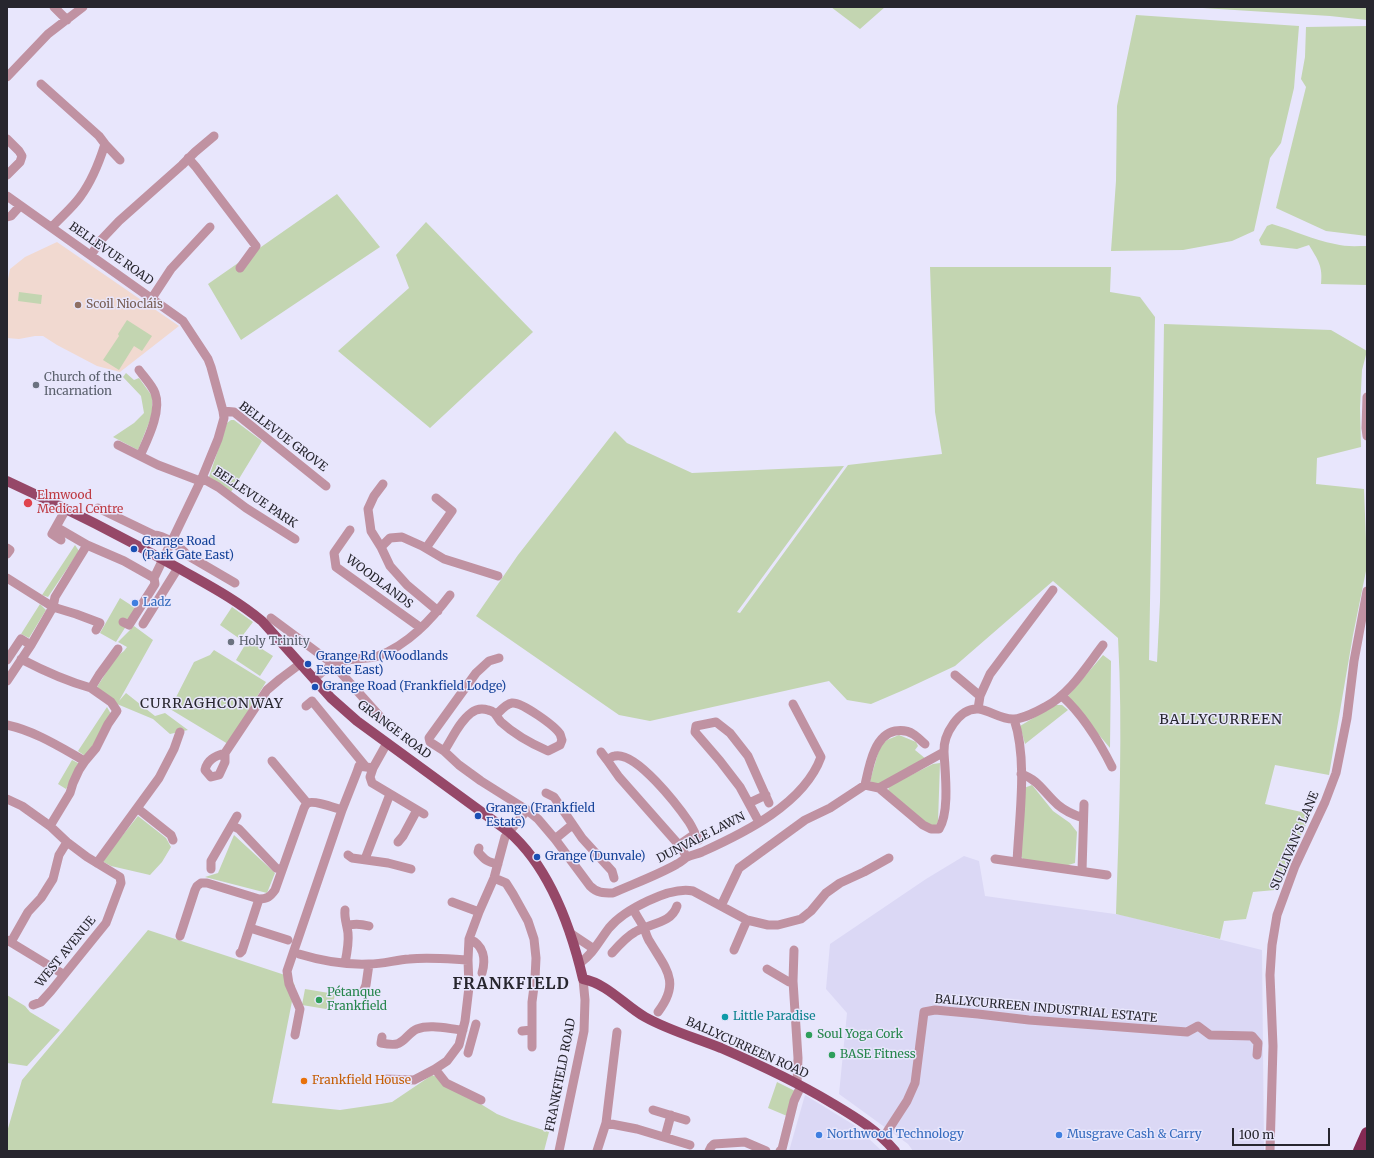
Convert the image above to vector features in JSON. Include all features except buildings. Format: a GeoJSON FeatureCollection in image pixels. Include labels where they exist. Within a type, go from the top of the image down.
{"type":"FeatureCollection","features":[{"type":"Feature","properties":{"kind":"highway"},"geometry":{"type":"LineString","coordinates":[[1359,1151],[1367,1133]]}},
{"type":"Feature","properties":{"kind":"main road","name":"GRANGE ROAD"},"geometry":{"type":"LineString","coordinates":[[7,481],[126,539],[163,559],[251,612],[262,621],[331,698],[357,721],[509,832],[531,857],[551,888],[561,908],[570,933],[580,963],[583,979]]}},
{"type":"Feature","properties":{"kind":"main road","name":"BALLYCURREEN ROAD"},"geometry":{"type":"LineString","coordinates":[[583,979],[594,981],[603,986],[625,1004],[645,1017],[748,1060],[799,1084],[864,1122],[884,1138],[895,1151]]}},
{"type":"Feature","properties":{"kind":"street"},"geometry":{"type":"LineString","coordinates":[[54,7],[67,20]]}},
{"type":"Feature","properties":{"kind":"street"},"geometry":{"type":"LineString","coordinates":[[7,78],[48,34],[83,7]]}},
{"type":"Feature","properties":{"kind":"street"},"geometry":{"type":"LineString","coordinates":[[41,84],[120,160]]}},
{"type":"Feature","properties":{"kind":"street"},"geometry":{"type":"LineString","coordinates":[[91,255],[101,240],[119,221],[214,136]]}},
{"type":"Feature","properties":{"kind":"street"},"geometry":{"type":"LineString","coordinates":[[7,139],[22,156],[20,162],[7,175]]}},
{"type":"Feature","properties":{"kind":"street"},"geometry":{"type":"LineString","coordinates":[[52,227],[80,198],[89,184],[96,171],[105,144]]}},
{"type":"Feature","properties":{"kind":"street"},"geometry":{"type":"LineString","coordinates":[[185,162],[196,167],[256,246],[240,268]]}},
{"type":"Feature","properties":{"kind":"street","name":"BELLEVUE ROAD"},"geometry":{"type":"LineString","coordinates":[[7,196],[183,320],[208,359],[224,411],[224,418],[218,439],[201,479],[154,578],[155,584],[129,625],[123,622]]}},
{"type":"Feature","properties":{"kind":"street"},"geometry":{"type":"LineString","coordinates":[[7,217],[11,216],[20,206]]}},
{"type":"Feature","properties":{"kind":"street"},"geometry":{"type":"LineString","coordinates":[[152,298],[171,270],[210,227]]}},
{"type":"Feature","properties":{"kind":"street"},"geometry":{"type":"LineString","coordinates":[[139,370],[155,394],[156,404],[155,418],[140,456]]}},
{"type":"Feature","properties":{"kind":"street"},"geometry":{"type":"LineString","coordinates":[[1367,397],[1367,436]]}},
{"type":"Feature","properties":{"kind":"street","name":"BELLEVUE GROVE"},"geometry":{"type":"LineString","coordinates":[[224,411],[234,412],[326,486]]}},
{"type":"Feature","properties":{"kind":"street","name":"BELLEVUE PARK"},"geometry":{"type":"LineString","coordinates":[[118,445],[158,465],[201,479],[218,487],[246,508],[295,539]]}},
{"type":"Feature","properties":{"kind":"street","name":"WOODLANDS"},"geometry":{"type":"LineString","coordinates":[[383,484],[374,496],[368,509],[371,531],[390,566],[407,585],[438,611]]}},
{"type":"Feature","properties":{"kind":"street"},"geometry":{"type":"LineString","coordinates":[[426,548],[452,511],[436,498]]}},
{"type":"Feature","properties":{"kind":"street"},"geometry":{"type":"LineString","coordinates":[[98,508],[154,535],[160,535],[182,548],[187,555],[235,583]]}},
{"type":"Feature","properties":{"kind":"street"},"geometry":{"type":"LineString","coordinates":[[62,540],[52,534],[66,509]]}},
{"type":"Feature","properties":{"kind":"street"},"geometry":{"type":"LineString","coordinates":[[56,527],[87,545],[154,578]]}},
{"type":"Feature","properties":{"kind":"street","name":"WOODLANDS"},"geometry":{"type":"LineString","coordinates":[[350,530],[334,553],[336,567],[421,628]]}},
{"type":"Feature","properties":{"kind":"street"},"geometry":{"type":"LineString","coordinates":[[381,547],[390,538],[402,537],[426,548],[444,559],[498,576]]}},
{"type":"Feature","properties":{"kind":"street"},"geometry":{"type":"LineString","coordinates":[[7,681],[31,645],[53,606],[55,596],[87,545]]}},
{"type":"Feature","properties":{"kind":"street"},"geometry":{"type":"LineString","coordinates":[[7,548],[10,550],[7,554]]}},
{"type":"Feature","properties":{"kind":"street"},"geometry":{"type":"LineString","coordinates":[[143,624],[178,568]]}},
{"type":"Feature","properties":{"kind":"street"},"geometry":{"type":"LineString","coordinates":[[7,578],[53,606],[100,623],[96,630]]}},
{"type":"Feature","properties":{"kind":"street"},"geometry":{"type":"LineString","coordinates":[[978,709],[980,696],[994,668],[1053,590]]}},
{"type":"Feature","properties":{"kind":"street","name":"SULLIVAN'S LANE"},"geometry":{"type":"LineString","coordinates":[[1270,1151],[1273,1046],[1270,975],[1272,944],[1277,915],[1295,866],[1325,802],[1336,774],[1347,718],[1354,661],[1367,591]]}},
{"type":"Feature","properties":{"kind":"street"},"geometry":{"type":"LineString","coordinates":[[314,679],[324,669],[333,664],[346,660],[377,656],[394,649],[421,628],[438,611],[450,595]]}},
{"type":"Feature","properties":{"kind":"street"},"geometry":{"type":"LineString","coordinates":[[271,618],[333,664],[384,721]]}},
{"type":"Feature","properties":{"kind":"street"},"geometry":{"type":"LineString","coordinates":[[7,660],[21,639],[31,645]]}},
{"type":"Feature","properties":{"kind":"street"},"geometry":{"type":"LineString","coordinates":[[865,785],[879,788],[923,825],[931,829],[938,829],[942,824],[945,808],[944,745],[953,722],[968,712],[978,709],[1014,719],[1044,708],[1062,696],[1103,645]]}},
{"type":"Feature","properties":{"kind":"street"},"geometry":{"type":"LineString","coordinates":[[91,688],[118,648]]}},
{"type":"Feature","properties":{"kind":"street","name":"DUNVALE LAWN"},"geometry":{"type":"LineString","coordinates":[[499,658],[489,661],[476,673],[429,738],[430,742],[444,751],[459,765],[527,810],[538,819],[590,886],[595,891],[602,894],[613,893],[742,832],[759,822],[798,794],[817,768],[821,757],[793,704]]}},
{"type":"Feature","properties":{"kind":"street"},"geometry":{"type":"LineString","coordinates":[[21,659],[48,673],[91,688],[111,702],[117,711],[108,724],[96,748],[85,761],[73,783],[70,793],[50,826]]}},
{"type":"Feature","properties":{"kind":"street"},"geometry":{"type":"LineString","coordinates":[[225,753],[267,690],[300,664]]}},
{"type":"Feature","properties":{"kind":"street"},"geometry":{"type":"LineString","coordinates":[[955,675],[980,696]]}},
{"type":"Feature","properties":{"kind":"street"},"geometry":{"type":"LineString","coordinates":[[1062,696],[1073,707],[1100,743],[1112,767]]}},
{"type":"Feature","properties":{"kind":"street"},"geometry":{"type":"LineString","coordinates":[[306,706],[312,701],[369,767],[372,782],[420,812],[398,842]]}},
{"type":"Feature","properties":{"kind":"street"},"geometry":{"type":"LineString","coordinates":[[444,751],[470,713],[478,709],[488,710],[497,714],[500,721],[519,736],[548,751],[560,745],[562,740],[560,733],[534,712],[520,704],[512,703],[505,706],[497,714]]}},
{"type":"Feature","properties":{"kind":"street"},"geometry":{"type":"LineString","coordinates":[[1014,719],[1019,733],[1021,774],[1017,862]]}},
{"type":"Feature","properties":{"kind":"street","name":"DUNVALE LAWN"},"geometry":{"type":"LineString","coordinates":[[749,803],[767,799],[748,756],[730,733],[716,722],[696,726],[694,732],[740,787],[759,822]]}},
{"type":"Feature","properties":{"kind":"street"},"geometry":{"type":"LineString","coordinates":[[7,725],[41,736],[85,761]]}},
{"type":"Feature","properties":{"kind":"street"},"geometry":{"type":"LineString","coordinates":[[721,906],[739,868],[805,820],[830,808],[865,785],[870,765],[879,741],[890,732],[904,730],[914,734],[925,744]]}},
{"type":"Feature","properties":{"kind":"street"},"geometry":{"type":"LineString","coordinates":[[97,863],[159,778],[174,749],[180,732]]}},
{"type":"Feature","properties":{"kind":"street"},"geometry":{"type":"LineString","coordinates":[[369,767],[387,743]]}},
{"type":"Feature","properties":{"kind":"street"},"geometry":{"type":"LineString","coordinates":[[601,752],[619,777],[687,857]]}},
{"type":"Feature","properties":{"kind":"street"},"geometry":{"type":"LineString","coordinates":[[879,788],[944,752]]}},
{"type":"Feature","properties":{"kind":"street"},"geometry":{"type":"LineString","coordinates":[[607,760],[615,756],[624,757],[636,763],[651,776],[689,822],[697,838],[679,846]]}},
{"type":"Feature","properties":{"kind":"street"},"geometry":{"type":"LineString","coordinates":[[272,761],[307,803]]}},
{"type":"Feature","properties":{"kind":"street"},"geometry":{"type":"LineString","coordinates":[[296,1035],[300,1009],[289,984],[287,971],[342,810],[360,766],[369,767]]}},
{"type":"Feature","properties":{"kind":"street"},"geometry":{"type":"LineString","coordinates":[[1021,774],[1029,776],[1036,781],[1058,805],[1083,818]]}},
{"type":"Feature","properties":{"kind":"street"},"geometry":{"type":"LineString","coordinates":[[365,859],[390,794]]}},
{"type":"Feature","properties":{"kind":"street"},"geometry":{"type":"LineString","coordinates":[[546,794],[554,797],[572,825],[612,871],[614,878]]}},
{"type":"Feature","properties":{"kind":"street","name":"WEST AVENUE"},"geometry":{"type":"LineString","coordinates":[[7,799],[22,806],[50,826],[67,842],[120,877],[118,891],[106,923],[41,1002],[33,1005]]}},
{"type":"Feature","properties":{"kind":"street"},"geometry":{"type":"LineString","coordinates":[[307,803],[318,803],[342,810]]}},
{"type":"Feature","properties":{"kind":"street"},"geometry":{"type":"LineString","coordinates":[[180,936],[195,890],[201,883],[206,883],[259,899],[266,899],[270,896],[275,890],[307,803]]}},
{"type":"Feature","properties":{"kind":"street"},"geometry":{"type":"LineString","coordinates":[[1082,871],[1084,804]]}},
{"type":"Feature","properties":{"kind":"street"},"geometry":{"type":"LineString","coordinates":[[137,808],[171,835],[173,840]]}},
{"type":"Feature","properties":{"kind":"street"},"geometry":{"type":"LineString","coordinates":[[385,1079],[414,1080],[447,1061],[459,1045],[463,1029],[469,987],[469,939],[494,878],[505,837],[527,810]]}},
{"type":"Feature","properties":{"kind":"street"},"geometry":{"type":"LineString","coordinates":[[211,869],[211,861],[237,816]]}},
{"type":"Feature","properties":{"kind":"street"},"geometry":{"type":"LineString","coordinates":[[555,839],[572,825]]}},
{"type":"Feature","properties":{"kind":"street"},"geometry":{"type":"LineString","coordinates":[[232,826],[239,829],[276,868],[282,870]]}},
{"type":"Feature","properties":{"kind":"street"},"geometry":{"type":"LineString","coordinates":[[63,974],[9,941],[28,912],[41,898],[53,879],[59,855],[67,842]]}},
{"type":"Feature","properties":{"kind":"street"},"geometry":{"type":"LineString","coordinates":[[478,848],[478,852],[488,862],[498,864]]}},
{"type":"Feature","properties":{"kind":"street"},"geometry":{"type":"LineString","coordinates":[[348,855],[352,858],[389,859],[410,869]]}},
{"type":"Feature","properties":{"kind":"street"},"geometry":{"type":"LineString","coordinates":[[580,963],[588,957],[610,927],[618,919],[648,901],[673,891],[689,890],[747,920],[768,925],[778,925],[801,919],[811,911],[826,893],[840,883],[889,858]]}},
{"type":"Feature","properties":{"kind":"street"},"geometry":{"type":"LineString","coordinates":[[995,859],[1107,875]]}},
{"type":"Feature","properties":{"kind":"street"},"geometry":{"type":"LineString","coordinates":[[494,878],[506,883],[528,921],[534,939],[536,979],[532,1002],[532,1047]]}},
{"type":"Feature","properties":{"kind":"street"},"geometry":{"type":"LineString","coordinates":[[240,952],[242,951],[259,899]]}},
{"type":"Feature","properties":{"kind":"street"},"geometry":{"type":"LineString","coordinates":[[452,902],[479,912]]}},
{"type":"Feature","properties":{"kind":"street"},"geometry":{"type":"LineString","coordinates":[[612,953],[626,938],[635,932],[661,922],[672,915],[677,906]]}},
{"type":"Feature","properties":{"kind":"street"},"geometry":{"type":"LineString","coordinates":[[633,909],[644,928],[648,939],[665,965],[670,982],[665,998],[658,1012]]}},
{"type":"Feature","properties":{"kind":"street"},"geometry":{"type":"LineString","coordinates":[[345,963],[348,944],[345,919],[346,910]]}},
{"type":"Feature","properties":{"kind":"street"},"geometry":{"type":"LineString","coordinates":[[734,950],[747,920]]}},
{"type":"Feature","properties":{"kind":"street"},"geometry":{"type":"LineString","coordinates":[[347,926],[352,924],[363,924],[369,926]]}},
{"type":"Feature","properties":{"kind":"street"},"geometry":{"type":"LineString","coordinates":[[250,928],[288,940]]}},
{"type":"Feature","properties":{"kind":"street"},"geometry":{"type":"LineString","coordinates":[[570,933],[594,949]]}},
{"type":"Feature","properties":{"kind":"street"},"geometry":{"type":"LineString","coordinates":[[469,939],[474,941],[482,949],[484,954],[485,964],[482,972]]}},
{"type":"Feature","properties":{"kind":"street"},"geometry":{"type":"LineString","coordinates":[[780,1151],[782,1149],[799,1084],[793,981],[794,950]]}},
{"type":"Feature","properties":{"kind":"street"},"geometry":{"type":"LineString","coordinates":[[299,954],[322,961],[369,964],[416,958],[468,960]]}},
{"type":"Feature","properties":{"kind":"street"},"geometry":{"type":"LineString","coordinates":[[364,990],[369,964]]}},
{"type":"Feature","properties":{"kind":"street"},"geometry":{"type":"LineString","coordinates":[[768,969],[789,982],[793,981]]}},
{"type":"Feature","properties":{"kind":"street","name":"FRANKFIELD ROAD"},"geometry":{"type":"LineString","coordinates":[[559,1151],[584,1031],[585,1000],[583,979]]}},
{"type":"Feature","properties":{"kind":"street","name":"BALLYCURREEN INDUSTRIAL ESTATE"},"geometry":{"type":"LineString","coordinates":[[884,1138],[907,1101],[915,1083],[924,1012],[935,1010],[1036,1021],[1187,1032],[1198,1026],[1210,1035],[1252,1036],[1258,1043],[1257,1055]]}},
{"type":"Feature","properties":{"kind":"street"},"geometry":{"type":"LineString","coordinates":[[382,1037],[381,1043],[397,1044],[416,1029],[424,1027],[463,1029],[475,1027],[468,1053]]}},
{"type":"Feature","properties":{"kind":"street"},"geometry":{"type":"LineString","coordinates":[[522,1031],[532,1030]]}},
{"type":"Feature","properties":{"kind":"street"},"geometry":{"type":"LineString","coordinates":[[597,1151],[606,1123],[616,1037],[606,1039]]}},
{"type":"Feature","properties":{"kind":"street"},"geometry":{"type":"LineString","coordinates":[[435,1069],[446,1083],[481,1100]]}},
{"type":"Feature","properties":{"kind":"street"},"geometry":{"type":"LineString","coordinates":[[653,1110],[686,1120]]}},
{"type":"Feature","properties":{"kind":"street"},"geometry":{"type":"LineString","coordinates":[[665,1137],[671,1115]]}},
{"type":"Feature","properties":{"kind":"street"},"geometry":{"type":"LineString","coordinates":[[606,1123],[637,1129],[690,1145]]}},
{"type":"Feature","properties":{"kind":"street"},"geometry":{"type":"LineString","coordinates":[[709,1151],[714,1144],[745,1142],[766,1151]]}},
{"type":"Feature","properties":{"kind":"shaded area","name":"Scoil Niocláis"},"geometry":{"type":"Polygon","coordinates":[[[57,242],[179,326],[120,372],[97,366],[43,336],[19,339],[7,338],[7,284],[10,269],[25,257],[57,242]]]}},
{"type":"Feature","properties":{"kind":"shaded area"},"geometry":{"type":"Polygon","coordinates":[[[964,856],[979,861],[985,896],[1122,915],[1262,950],[1264,1151],[913,1151],[908,1144],[839,1094],[847,1013],[826,989],[830,944],[926,879],[964,856]]]}},
{"type":"Feature","properties":{"kind":"shaded area"},"geometry":{"type":"Polygon","coordinates":[[[805,1095],[854,1125],[882,1151],[789,1151],[805,1095]]]}},
{"type":"Feature","properties":{"kind":"green space"},"geometry":{"type":"Polygon","coordinates":[[[831,7],[885,7],[860,29],[831,7]]]}},
{"type":"Feature","properties":{"kind":"green space"},"geometry":{"type":"Polygon","coordinates":[[[1187,7],[1367,7],[1367,20],[1330,16],[1187,7]]]}},
{"type":"Feature","properties":{"kind":"green space"},"geometry":{"type":"Polygon","coordinates":[[[1136,15],[1299,26],[1294,88],[1281,143],[1270,158],[1254,231],[1232,241],[1183,250],[1111,251],[1116,181],[1117,106],[1136,15]]]}},
{"type":"Feature","properties":{"kind":"green space"},"geometry":{"type":"Polygon","coordinates":[[[1367,26],[1367,236],[1326,231],[1276,208],[1306,87],[1301,79],[1305,57],[1306,27],[1367,26]]]}},
{"type":"Feature","properties":{"kind":"green space"},"geometry":{"type":"Polygon","coordinates":[[[337,194],[380,247],[241,340],[208,284],[337,194]]]}},
{"type":"Feature","properties":{"kind":"green space"},"geometry":{"type":"Polygon","coordinates":[[[426,222],[533,332],[430,428],[338,351],[409,288],[396,255],[426,222]]]}},
{"type":"Feature","properties":{"kind":"green space"},"geometry":{"type":"Polygon","coordinates":[[[1272,224],[1343,246],[1367,246],[1367,285],[1321,284],[1319,263],[1309,245],[1297,249],[1261,245],[1259,240],[1267,226],[1272,224]]]}},
{"type":"Feature","properties":{"kind":"green space"},"geometry":{"type":"Polygon","coordinates":[[[930,267],[1111,267],[1110,292],[1140,297],[1155,317],[1149,660],[1157,662],[1160,602],[1164,324],[1331,330],[1367,351],[1362,370],[1360,408],[1361,447],[1317,458],[1316,484],[1364,489],[1367,566],[1353,635],[1329,775],[1275,765],[1265,804],[1311,814],[1275,890],[1253,892],[1246,919],[1224,921],[1220,939],[1116,914],[1120,742],[1118,638],[1053,581],[955,666],[871,704],[847,700],[829,681],[650,721],[619,715],[476,616],[518,555],[615,431],[627,443],[692,473],[844,466],[737,612],[740,613],[848,465],[942,454],[935,412],[930,267]]]}},
{"type":"Feature","properties":{"kind":"green space"},"geometry":{"type":"Polygon","coordinates":[[[19,292],[42,295],[41,304],[18,301],[19,292]]]}},
{"type":"Feature","properties":{"kind":"green space"},"geometry":{"type":"Polygon","coordinates":[[[127,320],[152,336],[142,351],[134,346],[119,370],[103,360],[119,336],[118,334],[127,320]]]}},
{"type":"Feature","properties":{"kind":"green space"},"geometry":{"type":"Polygon","coordinates":[[[126,373],[134,380],[139,378],[152,396],[152,415],[138,450],[113,437],[134,423],[144,413],[141,396],[123,377],[126,373]]]}},
{"type":"Feature","properties":{"kind":"green space"},"geometry":{"type":"Polygon","coordinates":[[[234,420],[262,441],[231,492],[209,477],[227,423],[234,420]]]}},
{"type":"Feature","properties":{"kind":"green space"},"geometry":{"type":"Polygon","coordinates":[[[75,545],[79,551],[48,597],[42,595],[75,545]]]}},
{"type":"Feature","properties":{"kind":"green space"},"geometry":{"type":"Polygon","coordinates":[[[120,598],[137,609],[116,642],[100,633],[120,598]]]}},
{"type":"Feature","properties":{"kind":"green space"},"geometry":{"type":"Polygon","coordinates":[[[40,604],[46,610],[29,638],[21,634],[40,604]]]}},
{"type":"Feature","properties":{"kind":"green space"},"geometry":{"type":"Polygon","coordinates":[[[232,607],[253,622],[240,639],[220,625],[232,607]]]}},
{"type":"Feature","properties":{"kind":"green space"},"geometry":{"type":"Polygon","coordinates":[[[134,626],[153,640],[119,701],[126,693],[155,716],[165,713],[188,730],[170,734],[153,719],[117,704],[97,687],[116,657],[127,647],[118,642],[134,626]]]}},
{"type":"Feature","properties":{"kind":"green space"},"geometry":{"type":"Polygon","coordinates":[[[248,640],[273,656],[260,676],[236,660],[248,640]]]}},
{"type":"Feature","properties":{"kind":"green space"},"geometry":{"type":"Polygon","coordinates":[[[214,650],[266,682],[228,744],[170,709],[194,662],[210,655],[214,650]]]}},
{"type":"Feature","properties":{"kind":"green space"},"geometry":{"type":"Polygon","coordinates":[[[1103,655],[1111,661],[1110,748],[1067,697],[1103,655]]]}},
{"type":"Feature","properties":{"kind":"green space"},"geometry":{"type":"Polygon","coordinates":[[[1055,705],[1062,705],[1068,710],[1025,744],[1020,726],[1055,705]]]}},
{"type":"Feature","properties":{"kind":"green space"},"geometry":{"type":"Polygon","coordinates":[[[107,707],[111,714],[92,747],[85,756],[78,751],[107,707]]]}},
{"type":"Feature","properties":{"kind":"green space"},"geometry":{"type":"Polygon","coordinates":[[[899,735],[916,742],[918,746],[915,750],[926,759],[877,785],[870,781],[880,746],[887,740],[899,735]]]}},
{"type":"Feature","properties":{"kind":"green space"},"geometry":{"type":"Polygon","coordinates":[[[72,760],[80,764],[66,789],[58,784],[72,760]]]}},
{"type":"Feature","properties":{"kind":"green space"},"geometry":{"type":"Polygon","coordinates":[[[940,763],[938,822],[935,826],[929,826],[888,791],[889,786],[933,764],[940,763]]]}},
{"type":"Feature","properties":{"kind":"green space"},"geometry":{"type":"Polygon","coordinates":[[[1032,785],[1053,811],[1070,823],[1077,832],[1075,863],[1065,866],[1023,859],[1019,853],[1024,788],[1032,785]]]}},
{"type":"Feature","properties":{"kind":"green space"},"geometry":{"type":"Polygon","coordinates":[[[138,816],[166,838],[171,847],[162,862],[150,875],[111,866],[102,861],[138,816]]]}},
{"type":"Feature","properties":{"kind":"green space"},"geometry":{"type":"Polygon","coordinates":[[[234,835],[275,873],[267,893],[205,877],[218,873],[234,835]]]}},
{"type":"Feature","properties":{"kind":"green space"},"geometry":{"type":"Polygon","coordinates":[[[148,930],[291,977],[295,986],[272,1103],[340,1110],[381,1104],[392,1102],[432,1075],[497,1114],[549,1132],[544,1151],[7,1151],[7,1132],[22,1080],[148,930]]]}},
{"type":"Feature","properties":{"kind":"green space","name":"Pétanque Frankfield"},"geometry":{"type":"Polygon","coordinates":[[[305,989],[335,994],[332,1010],[302,1005],[305,989]]]}},
{"type":"Feature","properties":{"kind":"green space"},"geometry":{"type":"Polygon","coordinates":[[[7,995],[25,1006],[30,1012],[60,1030],[27,1066],[7,1063],[7,995]]]}},
{"type":"Feature","properties":{"kind":"green space"},"geometry":{"type":"Polygon","coordinates":[[[777,1082],[795,1091],[787,1116],[768,1108],[777,1082]]]}},
{"type":"Feature","properties":{"kind":"place","name":"Scoil Niocláis"},"geometry":{"type":"Point","coordinates":[78,305]}},
{"type":"Feature","properties":{"kind":"place","name":"Church of the Incarnation"},"geometry":{"type":"Point","coordinates":[36,385]}},
{"type":"Feature","properties":{"kind":"place","name":"Elmwood Medical Centre"},"geometry":{"type":"Point","coordinates":[28,503]}},
{"type":"Feature","properties":{"kind":"place","name":"Grange Road (Park Gate East)"},"geometry":{"type":"Point","coordinates":[134,549]}},
{"type":"Feature","properties":{"kind":"place","name":"Ladz"},"geometry":{"type":"Point","coordinates":[135,603]}},
{"type":"Feature","properties":{"kind":"place","name":"Holy Trinity"},"geometry":{"type":"Point","coordinates":[231,642]}},
{"type":"Feature","properties":{"kind":"place","name":"Grange Rd (Woodlands Estate East)"},"geometry":{"type":"Point","coordinates":[308,664]}},
{"type":"Feature","properties":{"kind":"place","name":"Grange Road (Frankfield Lodge)"},"geometry":{"type":"Point","coordinates":[315,687]}},
{"type":"Feature","properties":{"kind":"place","name":"Grange (Frankfield Estate)"},"geometry":{"type":"Point","coordinates":[478,816]}},
{"type":"Feature","properties":{"kind":"place","name":"Grange (Dunvale)"},"geometry":{"type":"Point","coordinates":[537,857]}},
{"type":"Feature","properties":{"kind":"place","name":"Pétanque Frankfield"},"geometry":{"type":"Point","coordinates":[319,1000]}},
{"type":"Feature","properties":{"kind":"place","name":"Little Paradise"},"geometry":{"type":"Point","coordinates":[725,1017]}},
{"type":"Feature","properties":{"kind":"place","name":"Soul Yoga Cork"},"geometry":{"type":"Point","coordinates":[809,1035]}},
{"type":"Feature","properties":{"kind":"place","name":"BASE Fitness"},"geometry":{"type":"Point","coordinates":[832,1055]}},
{"type":"Feature","properties":{"kind":"place","name":"Frankfield House"},"geometry":{"type":"Point","coordinates":[304,1081]}},
{"type":"Feature","properties":{"kind":"place","name":"Northwood Technology"},"geometry":{"type":"Point","coordinates":[819,1135]}},
{"type":"Feature","properties":{"kind":"place","name":"Musgrave Cash & Carry"},"geometry":{"type":"Point","coordinates":[1059,1135]}},
{"type":"Feature","properties":{"kind":"district","name":"CURRAGHCONWAY"},"geometry":{"type":"Point","coordinates":[212,704]}},
{"type":"Feature","properties":{"kind":"district","name":"BALLYCURREEN"},"geometry":{"type":"Point","coordinates":[1221,720]}},
{"type":"Feature","properties":{"kind":"district","name":"FRANKFIELD"},"geometry":{"type":"Point","coordinates":[511,984]}}]}
